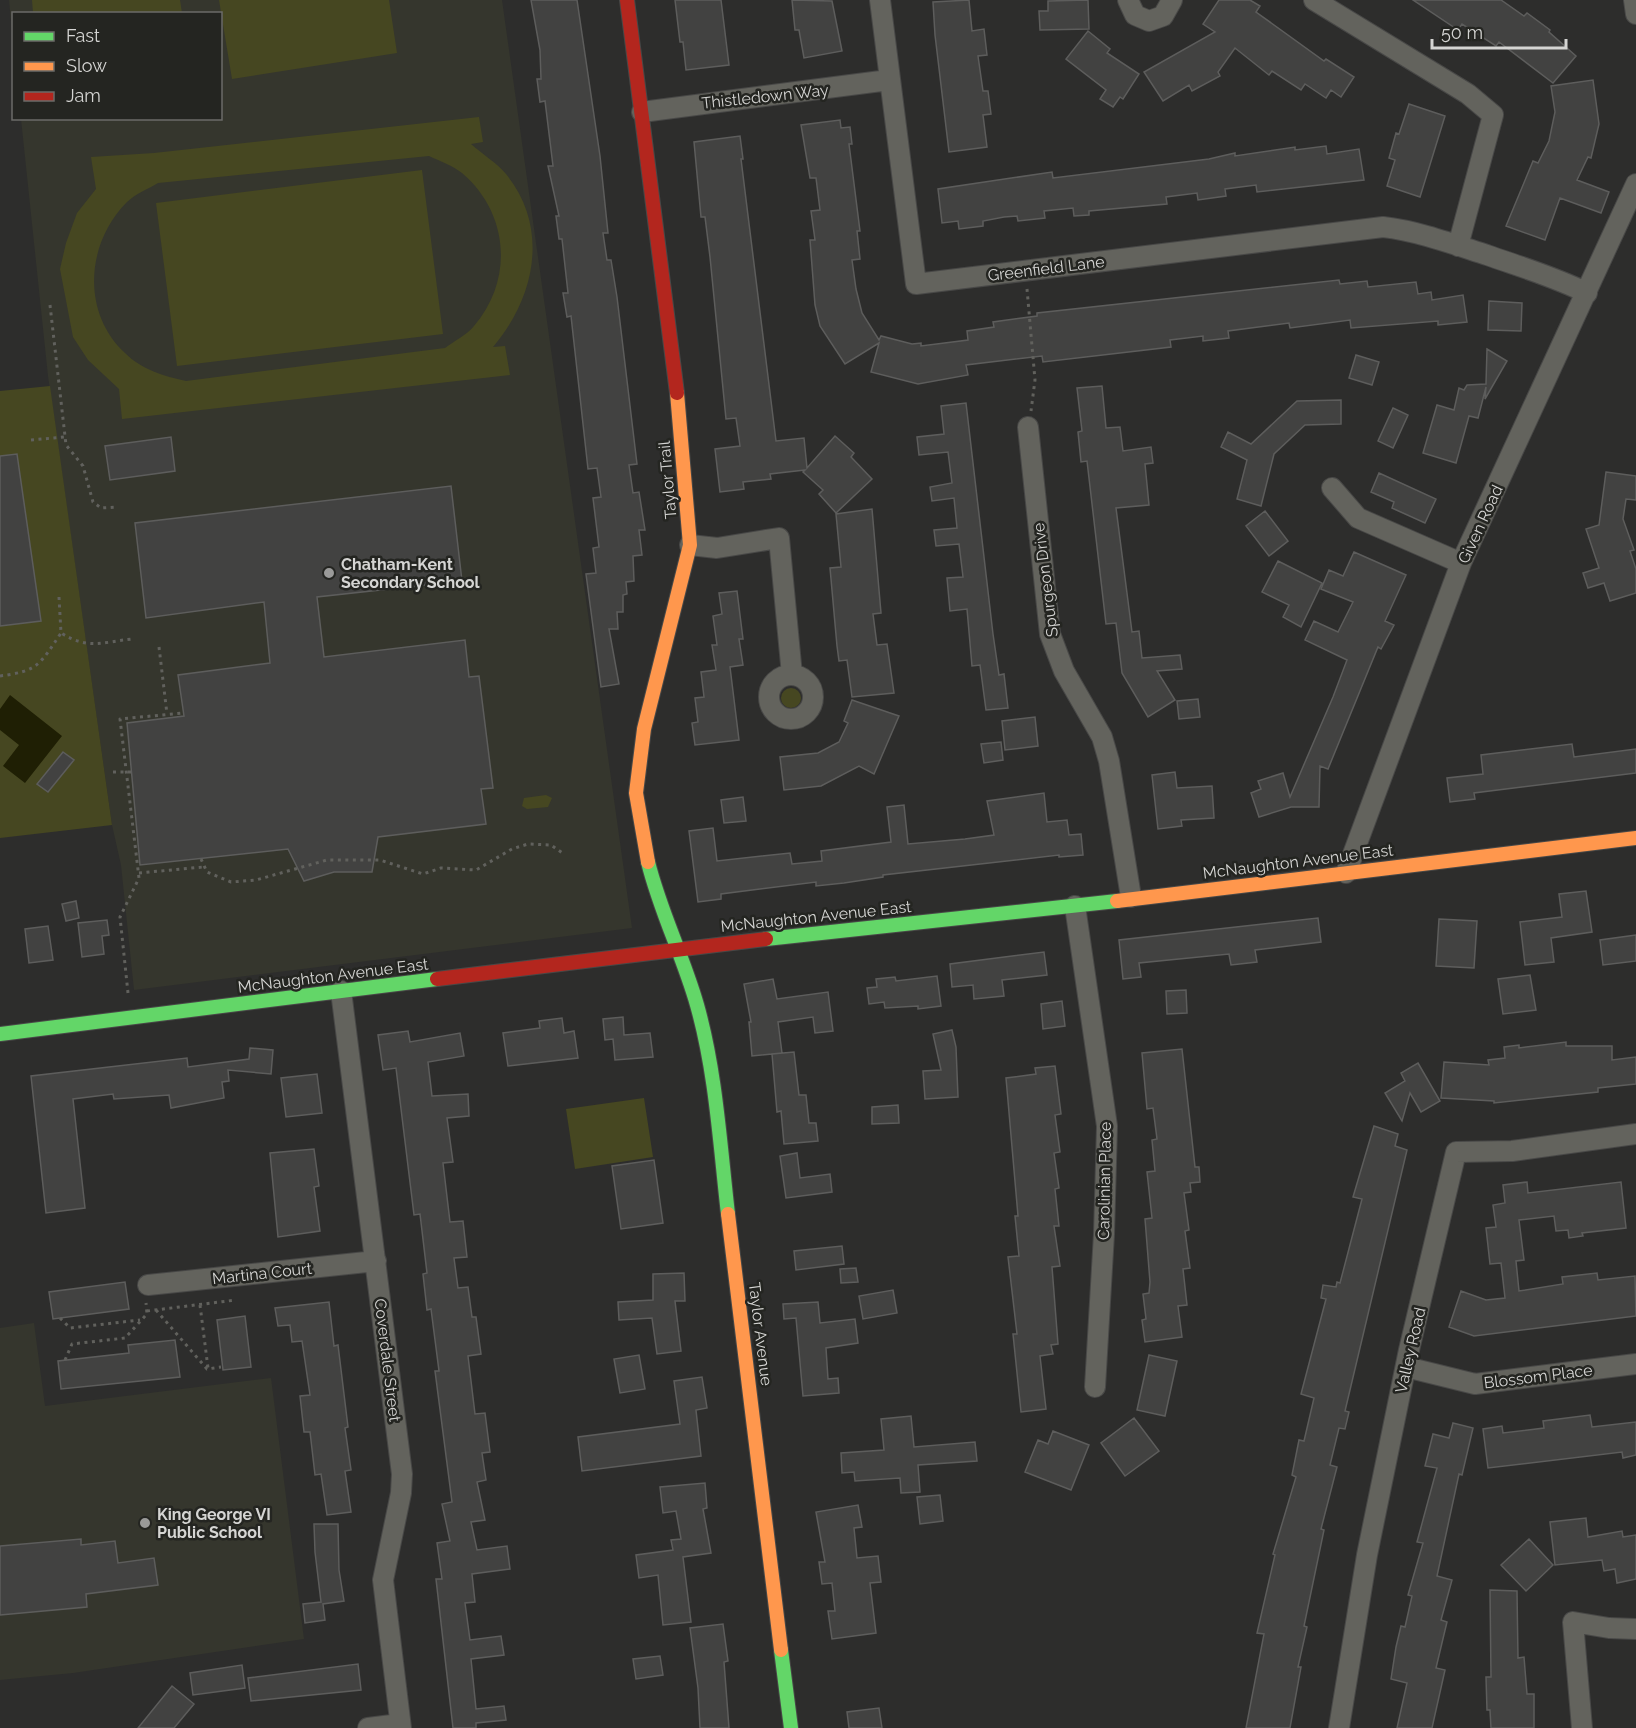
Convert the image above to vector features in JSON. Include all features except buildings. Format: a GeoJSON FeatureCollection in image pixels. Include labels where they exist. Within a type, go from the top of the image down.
{"type":"FeatureCollection","features":[{"type":"Feature","properties":{"kind":"street","name":"Taylor Trail"},"geometry":{"type":"LineString","coordinates":[[627,0],[675,374],[690,545],[644,729],[636,793],[648,863],[663,915],[677,948]]}},
{"type":"Feature","properties":{"kind":"street","name":"Greenfield Lane"},"geometry":{"type":"LineString","coordinates":[[880,0],[916,284],[1383,227],[1400,229],[1458,246],[1563,281],[1587,293]]}},
{"type":"Feature","properties":{"kind":"street"},"geometry":{"type":"LineString","coordinates":[[1128,0],[1135,15],[1149,21],[1163,16],[1172,0]]}},
{"type":"Feature","properties":{"kind":"street"},"geometry":{"type":"LineString","coordinates":[[1314,0],[1468,94],[1492,115],[1458,246]]}},
{"type":"Feature","properties":{"kind":"street"},"geometry":{"type":"LineString","coordinates":[[1634,0],[1636,14]]}},
{"type":"Feature","properties":{"kind":"street","name":"Thistledown Way"},"geometry":{"type":"LineString","coordinates":[[642,112],[889,80]]}},
{"type":"Feature","properties":{"kind":"street","name":"Given Road"},"geometry":{"type":"LineString","coordinates":[[1346,873],[1461,563],[1636,184]]}},
{"type":"Feature","properties":{"kind":"street","name":"Spurgeon Drive"},"geometry":{"type":"LineString","coordinates":[[1028,427],[1050,634],[1064,671],[1102,737],[1109,761],[1131,897]]}},
{"type":"Feature","properties":{"kind":"street"},"geometry":{"type":"LineString","coordinates":[[1332,488],[1358,518],[1461,563]]}},
{"type":"Feature","properties":{"kind":"street"},"geometry":{"type":"LineString","coordinates":[[690,545],[717,548],[779,538],[792,675]]}},
{"type":"Feature","properties":{"kind":"street","name":"McNaughton Avenue East"},"geometry":{"type":"LineString","coordinates":[[0,1034],[677,948],[1076,906],[1131,897],[1636,838]]}},
{"type":"Feature","properties":{"kind":"street","name":"Carolinian Place"},"geometry":{"type":"LineString","coordinates":[[1076,906],[1107,1126],[1104,1234],[1095,1387]]}},
{"type":"Feature","properties":{"kind":"street","name":"Taylor Avenue"},"geometry":{"type":"LineString","coordinates":[[677,948],[697,1005],[712,1080],[791,1728]]}},
{"type":"Feature","properties":{"kind":"street","name":"Coverdale Street"},"geometry":{"type":"LineString","coordinates":[[341,991],[402,1474],[401,1493],[383,1580],[400,1726]]}},
{"type":"Feature","properties":{"kind":"street","name":"Valley Road"},"geometry":{"type":"LineString","coordinates":[[1339,1728],[1366,1555],[1406,1367],[1456,1152],[1512,1151],[1636,1134]]}},
{"type":"Feature","properties":{"kind":"street","name":"Martina Court"},"geometry":{"type":"LineString","coordinates":[[148,1285],[376,1261]]}},
{"type":"Feature","properties":{"kind":"street","name":"Blossom Place"},"geometry":{"type":"LineString","coordinates":[[1406,1367],[1475,1384],[1636,1364]]}},
{"type":"Feature","properties":{"kind":"street"},"geometry":{"type":"LineString","coordinates":[[1582,1728],[1573,1622],[1609,1628],[1636,1629]]}},
{"type":"Feature","properties":{"kind":"street"},"geometry":{"type":"LineString","coordinates":[[368,1728],[400,1726]]}},
{"type":"Feature","properties":{"kind":"path"},"geometry":{"type":"LineString","coordinates":[[1025,270],[1035,380],[1028,427]]}},
{"type":"Feature","properties":{"kind":"path"},"geometry":{"type":"LineString","coordinates":[[50,304],[66,445],[87,474],[93,502],[101,508],[117,507]]}},
{"type":"Feature","properties":{"kind":"path"},"geometry":{"type":"LineString","coordinates":[[32,440],[64,437]]}},
{"type":"Feature","properties":{"kind":"path"},"geometry":{"type":"LineString","coordinates":[[0,676],[25,673],[38,665],[61,633],[60,597]]}},
{"type":"Feature","properties":{"kind":"path"},"geometry":{"type":"LineString","coordinates":[[61,633],[83,645],[132,639]]}},
{"type":"Feature","properties":{"kind":"path"},"geometry":{"type":"LineString","coordinates":[[159,647],[167,714]]}},
{"type":"Feature","properties":{"kind":"path"},"geometry":{"type":"LineString","coordinates":[[128,993],[120,917],[139,878],[120,719],[183,713]]}},
{"type":"Feature","properties":{"kind":"path"},"geometry":{"type":"LineString","coordinates":[[113,772],[131,772]]}},
{"type":"Feature","properties":{"kind":"path"},"geometry":{"type":"LineString","coordinates":[[201,859],[203,867],[218,879],[231,882],[256,880],[327,860],[380,860],[423,874],[441,867],[476,870],[519,846],[537,843],[551,845],[564,854]]}},
{"type":"Feature","properties":{"kind":"path"},"geometry":{"type":"LineString","coordinates":[[138,873],[203,867]]}},
{"type":"Feature","properties":{"kind":"path"},"geometry":{"type":"LineString","coordinates":[[65,1360],[72,1344],[125,1338],[147,1314],[145,1292],[149,1291],[148,1285]]}},
{"type":"Feature","properties":{"kind":"path"},"geometry":{"type":"LineString","coordinates":[[147,1311],[236,1300]]}},
{"type":"Feature","properties":{"kind":"path"},"geometry":{"type":"LineString","coordinates":[[200,1305],[207,1369]]}},
{"type":"Feature","properties":{"kind":"path"},"geometry":{"type":"LineString","coordinates":[[156,1310],[207,1369]]}},
{"type":"Feature","properties":{"kind":"path"},"geometry":{"type":"LineString","coordinates":[[60,1318],[70,1328],[142,1320]]}},
{"type":"Feature","properties":{"kind":"path"},"geometry":{"type":"LineString","coordinates":[[207,1369],[220,1367]]}},
{"type":"Feature","properties":{"kind":"shaded area","name":"Chatham-Kent Secondary School"},"geometry":{"type":"Polygon","coordinates":[[[9,0],[502,0],[632,928],[134,990],[121,865],[112,825],[48,376],[21,120],[222,120],[222,12],[12,12],[12,32],[9,0]]]}},
{"type":"Feature","properties":{"kind":"shaded area"},"geometry":{"type":"Polygon","coordinates":[[[32,0],[180,0],[182,12],[33,12],[32,0]]]}},
{"type":"Feature","properties":{"kind":"shaded area"},"geometry":{"type":"Polygon","coordinates":[[[219,0],[389,0],[397,53],[232,79],[219,0]]]}},
{"type":"Feature","properties":{"kind":"shaded area"},"geometry":{"type":"Polygon","coordinates":[[[479,117],[483,142],[471,144],[506,174],[520,195],[528,217],[532,240],[532,262],[519,307],[493,347],[505,346],[510,375],[122,419],[119,389],[88,360],[73,337],[60,269],[66,243],[77,213],[96,189],[91,157],[154,153],[479,117]],[[429,156],[158,183],[127,202],[113,219],[103,237],[94,278],[95,298],[101,318],[111,336],[132,359],[154,372],[186,381],[445,348],[471,329],[487,308],[496,288],[501,247],[497,227],[478,189],[458,170],[429,156]]]}},
{"type":"Feature","properties":{"kind":"shaded area"},"geometry":{"type":"Polygon","coordinates":[[[422,170],[443,334],[177,366],[156,203],[422,170]]]}},
{"type":"Feature","properties":{"kind":"shaded area"},"geometry":{"type":"Polygon","coordinates":[[[50,386],[112,825],[0,838],[0,391],[50,386]]]}},
{"type":"Feature","properties":{"kind":"shaded area"},"geometry":{"type":"Polygon","coordinates":[[[791,688],[798,691],[801,698],[798,705],[791,708],[784,705],[781,698],[784,691],[791,688]]]}},
{"type":"Feature","properties":{"kind":"shaded area"},"geometry":{"type":"Polygon","coordinates":[[[10,695],[62,736],[25,783],[3,766],[19,745],[0,730],[0,709],[10,695]]]}},
{"type":"Feature","properties":{"kind":"shaded area"},"geometry":{"type":"Polygon","coordinates":[[[546,795],[552,798],[548,807],[527,809],[522,806],[524,798],[546,795]]]}},
{"type":"Feature","properties":{"kind":"shaded area"},"geometry":{"type":"Polygon","coordinates":[[[644,1098],[653,1157],[575,1169],[566,1109],[644,1098]]]}},
{"type":"Feature","properties":{"kind":"shaded area","name":"King George VI Public School"},"geometry":{"type":"Polygon","coordinates":[[[34,1323],[45,1406],[271,1378],[304,1639],[73,1673],[0,1680],[0,1328],[34,1323]]]}},
{"type":"Feature","properties":{"kind":"traffic: fast"},"geometry":{"type":"LineString","coordinates":[[648,862],[697,1005],[709,1056],[728,1214]]}},
{"type":"Feature","properties":{"kind":"traffic: fast"},"geometry":{"type":"LineString","coordinates":[[766,939],[1117,901]]}},
{"type":"Feature","properties":{"kind":"traffic: fast"},"geometry":{"type":"LineString","coordinates":[[0,1034],[437,979]]}},
{"type":"Feature","properties":{"kind":"traffic: fast"},"geometry":{"type":"LineString","coordinates":[[781,1650],[791,1728]]}},
{"type":"Feature","properties":{"kind":"traffic: slow"},"geometry":{"type":"LineString","coordinates":[[648,862],[636,793],[644,729],[690,545],[677,393]]}},
{"type":"Feature","properties":{"kind":"traffic: slow"},"geometry":{"type":"LineString","coordinates":[[1117,901],[1636,838]]}},
{"type":"Feature","properties":{"kind":"traffic: slow"},"geometry":{"type":"LineString","coordinates":[[728,1214],[781,1650]]}},
{"type":"Feature","properties":{"kind":"traffic: jam"},"geometry":{"type":"LineString","coordinates":[[627,0],[677,393]]}},
{"type":"Feature","properties":{"kind":"traffic: jam"},"geometry":{"type":"LineString","coordinates":[[437,979],[766,939]]}},
{"type":"Feature","properties":{"kind":"place","name":"Chatham-Kent Secondary School"},"geometry":{"type":"Point","coordinates":[329,573]}},
{"type":"Feature","properties":{"kind":"place","name":"King George VI Public School"},"geometry":{"type":"Point","coordinates":[145,1523]}}]}
